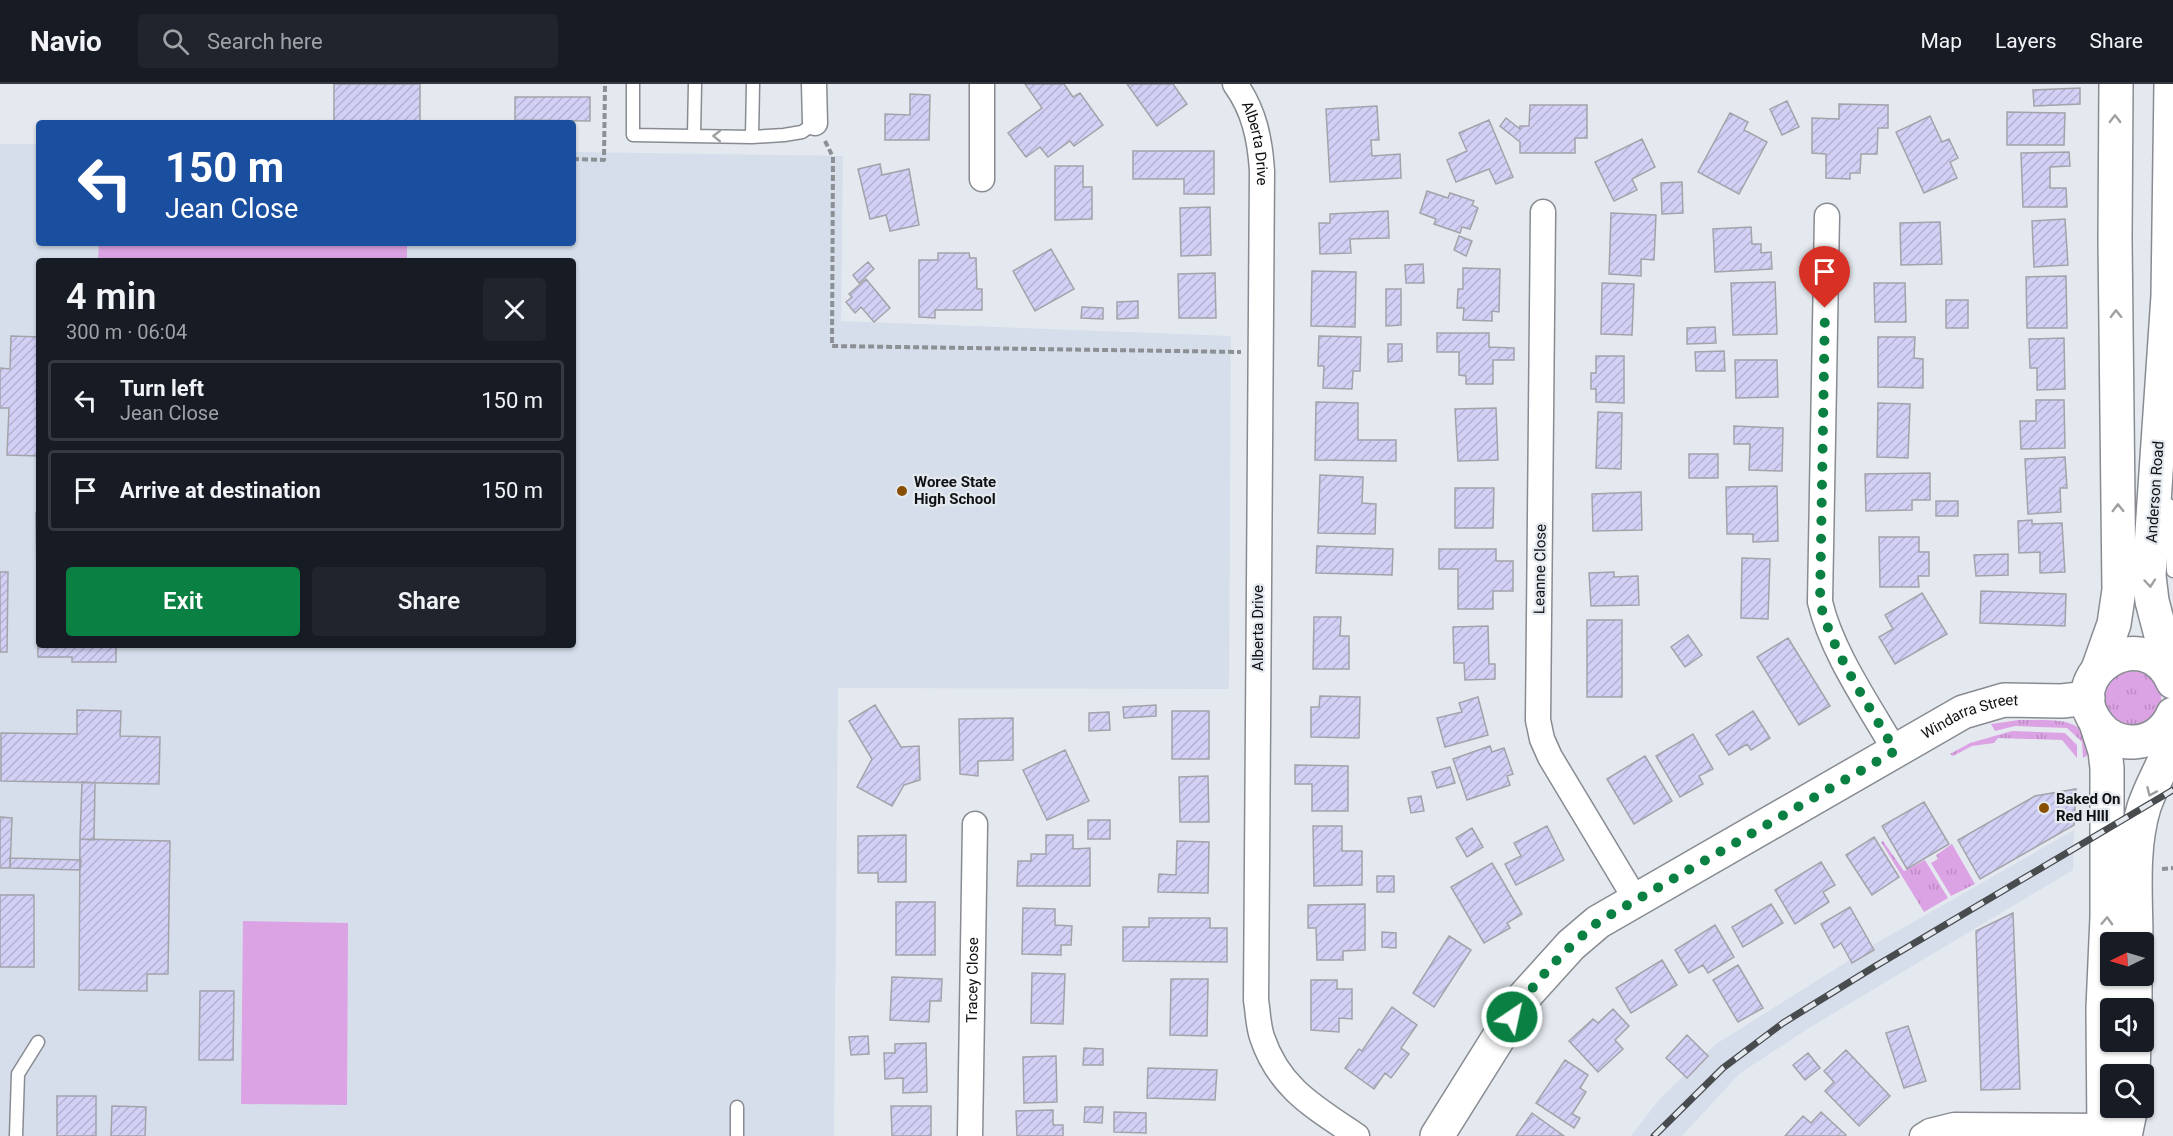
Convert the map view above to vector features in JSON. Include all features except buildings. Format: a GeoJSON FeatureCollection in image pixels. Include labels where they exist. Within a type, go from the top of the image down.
{"type":"FeatureCollection","features":[{"type":"Feature","properties":{"kind":"street"},"geometry":{"type":"LineString","coordinates":[[814,84],[815,123]]}},
{"type":"Feature","properties":{"kind":"street"},"geometry":{"type":"LineString","coordinates":[[982,84],[982,179]]}},
{"type":"Feature","properties":{"kind":"street","name":"Alberta Drive"},"geometry":{"type":"LineString","coordinates":[[1235,84],[1253,117],[1260,145],[1262,171],[1256,1000],[1262,1036],[1275,1066],[1293,1091],[1357,1136]]}},
{"type":"Feature","properties":{"kind":"street"},"geometry":{"type":"LineString","coordinates":[[1922,1136],[1930,1131],[1954,1125],[2118,1126],[2107,768],[2094,697],[2114,624],[2119,590],[2115,84]]}},
{"type":"Feature","properties":{"kind":"street","name":"Anderson Road"},"geometry":{"type":"LineString","coordinates":[[2171,84],[2167,385],[2149,576],[2152,601],[2173,681]]}},
{"type":"Feature","properties":{"kind":"street","name":"Leanne Close"},"geometry":{"type":"LineString","coordinates":[[1543,212],[1538,720],[1542,739],[1550,757],[1636,900]]}},
{"type":"Feature","properties":{"kind":"street"},"geometry":{"type":"LineString","coordinates":[[1827,216],[1820,602],[1824,620],[1834,642],[1895,751]]}},
{"type":"Feature","properties":{"kind":"street"},"geometry":{"type":"LineString","coordinates":[[2173,681],[2163,666],[2152,658],[2140,654],[2120,655],[2108,660],[2094,697],[2103,731],[2112,738],[2134,742],[2156,735],[2164,728],[2173,714]]}},
{"type":"Feature","properties":{"kind":"street","name":"Windarra Street"},"geometry":{"type":"LineString","coordinates":[[1437,1136],[1524,997],[1571,945],[1598,922],[1956,715],[1988,703],[2013,699],[2062,701],[2094,697]]}},
{"type":"Feature","properties":{"kind":"street"},"geometry":{"type":"LineString","coordinates":[[2136,932],[2139,831],[2145,805],[2173,738]]}},
{"type":"Feature","properties":{"kind":"street","name":"Tracey Close"},"geometry":{"type":"LineString","coordinates":[[970,1136],[975,824]]}},
{"type":"Feature","properties":{"kind":"lane"},"geometry":{"type":"LineString","coordinates":[[633,84],[633,135],[752,137],[784,135],[802,132],[815,123]]}},
{"type":"Feature","properties":{"kind":"lane"},"geometry":{"type":"LineString","coordinates":[[694,136],[695,84]]}},
{"type":"Feature","properties":{"kind":"lane"},"geometry":{"type":"LineString","coordinates":[[752,137],[753,84]]}},
{"type":"Feature","properties":{"kind":"lane"},"geometry":{"type":"LineString","coordinates":[[2167,385],[2173,571]]}},
{"type":"Feature","properties":{"kind":"lane"},"geometry":{"type":"LineString","coordinates":[[16,1136],[18,1074],[38,1042]]}},
{"type":"Feature","properties":{"kind":"lane"},"geometry":{"type":"LineString","coordinates":[[737,1107],[737,1136]]}},
{"type":"Feature","properties":{"kind":"path"},"geometry":{"type":"LineString","coordinates":[[576,159],[604,160],[605,84]]}},
{"type":"Feature","properties":{"kind":"path"},"geometry":{"type":"LineString","coordinates":[[815,123],[833,157],[831,346],[1260,352]]}},
{"type":"Feature","properties":{"kind":"shaded area","name":"Woree State High School"},"geometry":{"type":"Polygon","coordinates":[[[0,144],[36,144],[36,246],[576,246],[576,152],[843,156],[841,321],[1231,336],[1229,689],[838,688],[834,1136],[0,1136],[0,144]]]}},
{"type":"Feature","properties":{"kind":"shaded area"},"geometry":{"type":"Polygon","coordinates":[[[2074,830],[2073,870],[1809,1028],[1739,1074],[1682,1136],[1631,1136],[1658,1101],[1716,1044],[1880,941],[2074,830]]]}},
{"type":"Feature","properties":{"kind":"green space"},"geometry":{"type":"Polygon","coordinates":[[[99,246],[407,246],[407,258],[98,258],[99,246]]]}},
{"type":"Feature","properties":{"kind":"green space"},"geometry":{"type":"Polygon","coordinates":[[[2131,671],[2143,674],[2154,681],[2160,691],[2161,704],[2148,725],[2122,728],[2104,708],[2106,694],[2113,678],[2131,671]]]}},
{"type":"Feature","properties":{"kind":"green space"},"geometry":{"type":"Polygon","coordinates":[[[2019,720],[2054,720],[2075,725],[2087,741],[2089,754],[2083,758],[2082,742],[2067,728],[2015,726],[1995,731],[1991,724],[2019,720]]]}},
{"type":"Feature","properties":{"kind":"green space"},"geometry":{"type":"Polygon","coordinates":[[[2012,731],[2065,733],[2077,745],[2077,758],[2062,740],[1998,738],[1994,743],[1972,746],[1953,756],[1950,754],[1970,743],[2012,731]]]}},
{"type":"Feature","properties":{"kind":"green space"},"geometry":{"type":"Polygon","coordinates":[[[1883,841],[1904,871],[1925,860],[1948,898],[1924,912],[1881,842],[1883,841]]]}},
{"type":"Feature","properties":{"kind":"green space"},"geometry":{"type":"Polygon","coordinates":[[[1952,844],[1975,884],[1951,896],[1931,863],[1938,859],[1936,855],[1952,844]]]}},
{"type":"Feature","properties":{"kind":"green space"},"geometry":{"type":"Polygon","coordinates":[[[243,921],[348,923],[347,1105],[241,1104],[243,921]]]}},
{"type":"Feature","properties":{"kind":"railway"},"geometry":{"type":"LineString","coordinates":[[1654,1136],[1723,1068],[1783,1023],[2173,790]]}},
{"type":"Feature","properties":{"kind":"place","name":"Woree State High School"},"geometry":{"type":"Point","coordinates":[902,491]}},
{"type":"Feature","properties":{"kind":"place","name":"Baked On Red HIll"},"geometry":{"type":"Point","coordinates":[2044,808]}},
{"type":"Feature","properties":{"kind":"route"},"geometry":{"type":"LineString","coordinates":[[1512,1017],[1524,997],[1547,970],[1598,922],[1895,751],[1834,642],[1824,620],[1820,602],[1825,308]]}}]}
